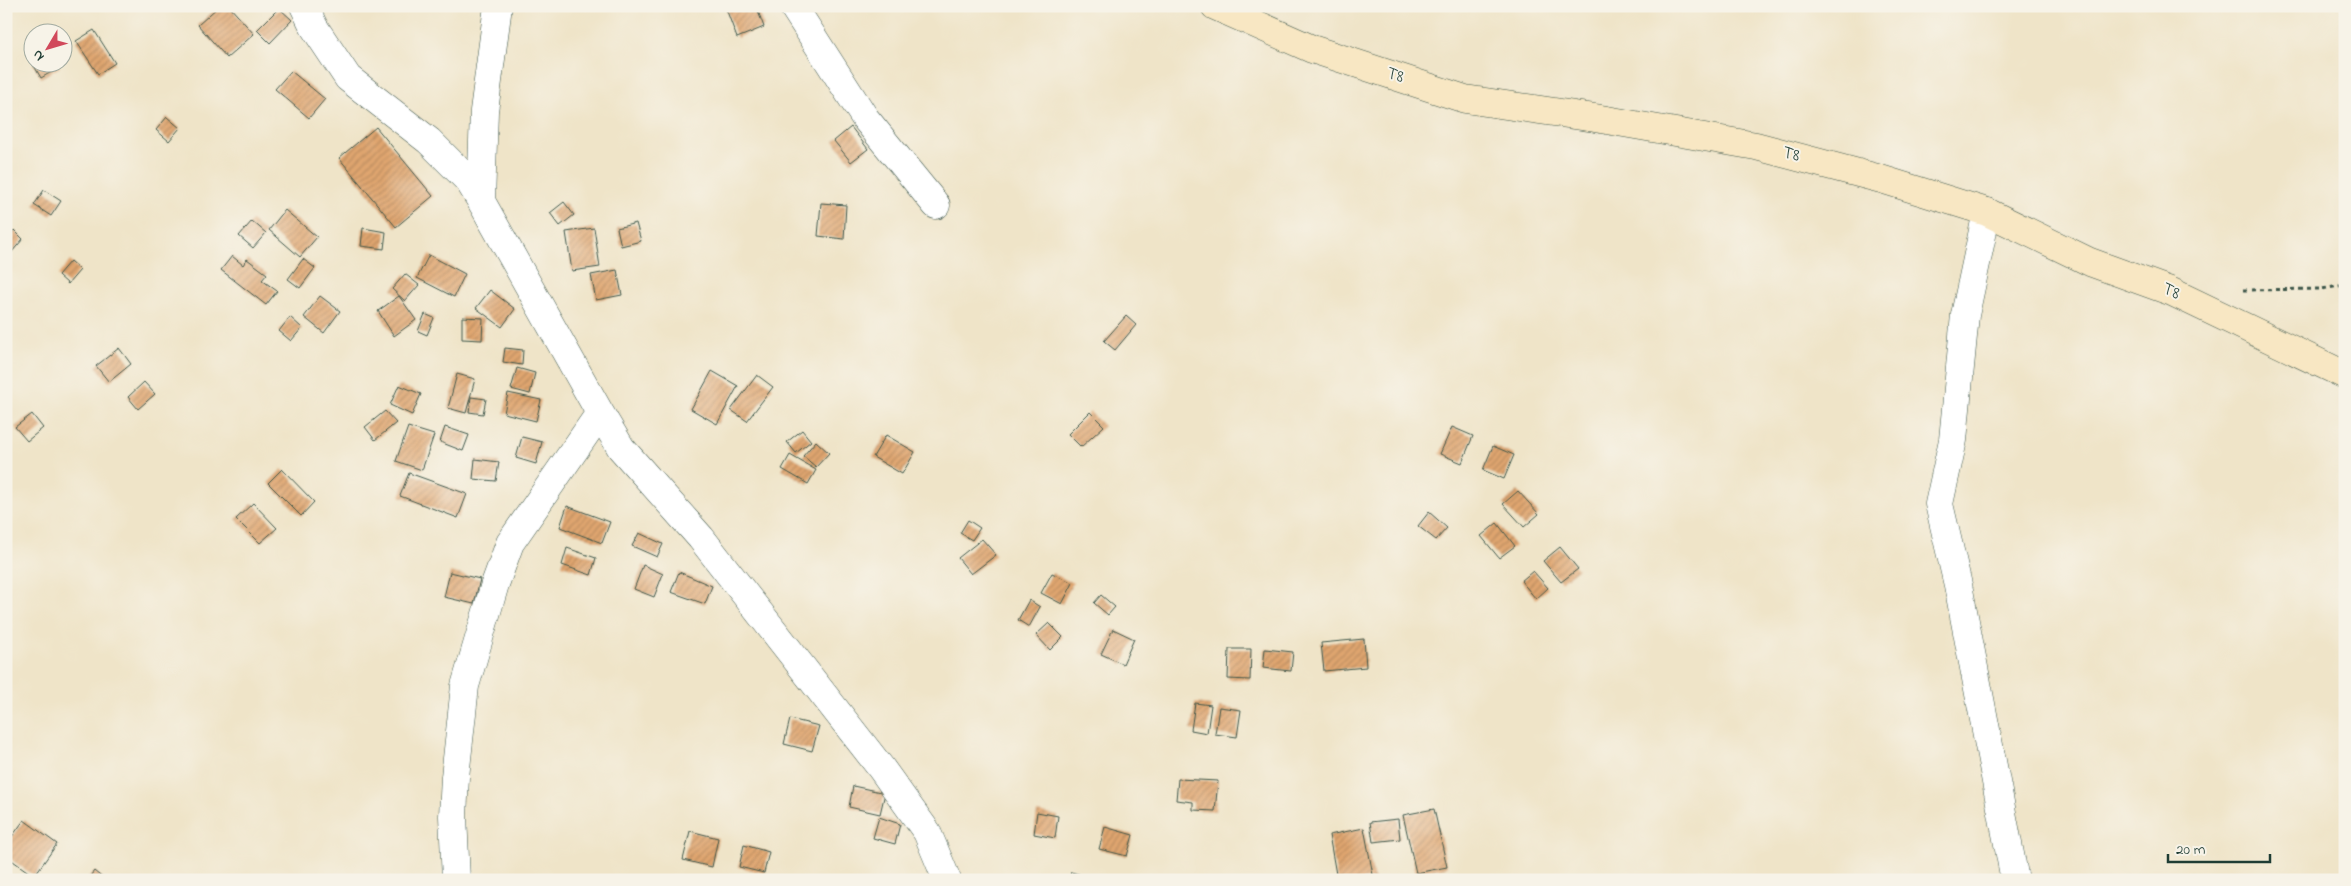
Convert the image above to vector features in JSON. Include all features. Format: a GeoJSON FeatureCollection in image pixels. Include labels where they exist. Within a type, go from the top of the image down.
{"type":"FeatureCollection","features":[{"type":"Feature","properties":{"kind":"street"},"geometry":{"type":"LineString","coordinates":[[304,6],[314,27],[348,78],[429,141],[469,181],[621,448],[701,538],[882,768],[927,832],[947,880]]}},
{"type":"Feature","properties":{"kind":"street"},"geometry":{"type":"LineString","coordinates":[[481,201],[484,111],[498,6]]}},
{"type":"Feature","properties":{"kind":"street"},"geometry":{"type":"LineString","coordinates":[[793,6],[865,118],[936,205]]}},
{"type":"Feature","properties":{"kind":"street","name":"T8"},"geometry":{"type":"LineString","coordinates":[[1216,6],[1312,49],[1465,99],[1595,118],[1756,146],[1881,179],[1987,212],[2090,262],[2170,291],[2345,375]]}},
{"type":"Feature","properties":{"kind":"street"},"geometry":{"type":"LineString","coordinates":[[1987,212],[1965,315],[1953,440],[1939,504],[1958,585],[2015,880]]}},
{"type":"Feature","properties":{"kind":"street"},"geometry":{"type":"LineString","coordinates":[[460,878],[453,816],[464,686],[495,584],[510,543],[600,413]]}},
{"type":"Feature","properties":{"kind":"path"},"geometry":{"type":"LineString","coordinates":[[2237,290],[2322,290],[2345,285]]}},
{"type":"Feature","properties":{"kind":"building"},"geometry":{"type":"Polygon","coordinates":[[[219,6],[229,6],[254,34],[227,58],[198,25],[219,6]]]}},
{"type":"Feature","properties":{"kind":"building"},"geometry":{"type":"Polygon","coordinates":[[[725,6],[756,6],[764,27],[737,38],[725,6]]]}},
{"type":"Feature","properties":{"kind":"building"},"geometry":{"type":"Polygon","coordinates":[[[279,8],[292,20],[270,43],[257,30],[279,8]]]}},
{"type":"Feature","properties":{"kind":"building"},"geometry":{"type":"Polygon","coordinates":[[[94,30],[115,63],[98,74],[76,41],[94,30]]]}},
{"type":"Feature","properties":{"kind":"building"},"geometry":{"type":"Polygon","coordinates":[[[291,71],[325,99],[309,118],[275,89],[291,71]]]}},
{"type":"Feature","properties":{"kind":"building"},"geometry":{"type":"Polygon","coordinates":[[[38,72],[51,72],[41,78],[38,72]]]}},
{"type":"Feature","properties":{"kind":"building"},"geometry":{"type":"Polygon","coordinates":[[[167,117],[180,128],[169,141],[156,130],[167,117]]]}},
{"type":"Feature","properties":{"kind":"building"},"geometry":{"type":"Polygon","coordinates":[[[376,127],[433,196],[396,227],[339,158],[376,127]]]}},
{"type":"Feature","properties":{"kind":"building"},"geometry":{"type":"Polygon","coordinates":[[[851,127],[868,149],[851,162],[834,141],[851,127]]]}},
{"type":"Feature","properties":{"kind":"building"},"geometry":{"type":"Polygon","coordinates":[[[44,190],[61,201],[51,216],[34,205],[44,190]]]}},
{"type":"Feature","properties":{"kind":"building"},"geometry":{"type":"Polygon","coordinates":[[[564,202],[574,215],[560,226],[550,213],[564,202]]]}},
{"type":"Feature","properties":{"kind":"building"},"geometry":{"type":"Polygon","coordinates":[[[821,203],[846,205],[844,239],[818,236],[821,203]]]}},
{"type":"Feature","properties":{"kind":"building"},"geometry":{"type":"Polygon","coordinates":[[[285,210],[317,237],[300,257],[269,230],[285,210]]]}},
{"type":"Feature","properties":{"kind":"building"},"geometry":{"type":"Polygon","coordinates":[[[252,221],[266,233],[253,248],[239,236],[252,221]]]}},
{"type":"Feature","properties":{"kind":"building"},"geometry":{"type":"Polygon","coordinates":[[[636,223],[641,241],[621,246],[617,228],[636,223]]]}},
{"type":"Feature","properties":{"kind":"building"},"geometry":{"type":"Polygon","coordinates":[[[363,228],[386,232],[384,249],[361,246],[363,228]]]}},
{"type":"Feature","properties":{"kind":"building"},"geometry":{"type":"Polygon","coordinates":[[[594,228],[600,267],[572,271],[566,232],[594,228]]]}},
{"type":"Feature","properties":{"kind":"building"},"geometry":{"type":"Polygon","coordinates":[[[14,230],[23,239],[11,253],[6,249],[6,238],[14,230]]]}},
{"type":"Feature","properties":{"kind":"building"},"geometry":{"type":"Polygon","coordinates":[[[429,255],[465,274],[454,297],[417,278],[429,255]]]}},
{"type":"Feature","properties":{"kind":"building"},"geometry":{"type":"Polygon","coordinates":[[[232,256],[243,265],[247,259],[267,274],[262,280],[277,291],[266,305],[221,270],[232,256]]]}},
{"type":"Feature","properties":{"kind":"building"},"geometry":{"type":"Polygon","coordinates":[[[303,259],[315,268],[300,288],[288,279],[303,259]]]}},
{"type":"Feature","properties":{"kind":"building"},"geometry":{"type":"Polygon","coordinates":[[[70,261],[80,270],[68,284],[58,275],[70,261]]]}},
{"type":"Feature","properties":{"kind":"building"},"geometry":{"type":"Polygon","coordinates":[[[617,270],[622,295],[596,300],[591,275],[617,270]]]}},
{"type":"Feature","properties":{"kind":"building"},"geometry":{"type":"Polygon","coordinates":[[[405,274],[419,285],[405,301],[392,289],[405,274]]]}},
{"type":"Feature","properties":{"kind":"building"},"geometry":{"type":"Polygon","coordinates":[[[490,290],[515,309],[502,327],[476,308],[490,290]]]}},
{"type":"Feature","properties":{"kind":"building"},"geometry":{"type":"Polygon","coordinates":[[[320,296],[340,311],[324,333],[304,317],[320,296]]]}},
{"type":"Feature","properties":{"kind":"building"},"geometry":{"type":"Polygon","coordinates":[[[399,296],[416,320],[394,336],[378,311],[399,296]]]}},
{"type":"Feature","properties":{"kind":"building"},"geometry":{"type":"Polygon","coordinates":[[[425,314],[434,318],[427,335],[418,331],[425,314]]]}},
{"type":"Feature","properties":{"kind":"building"},"geometry":{"type":"Polygon","coordinates":[[[1126,316],[1136,325],[1115,350],[1104,341],[1126,316]]]}},
{"type":"Feature","properties":{"kind":"building"},"geometry":{"type":"Polygon","coordinates":[[[290,317],[302,328],[291,341],[279,331],[290,317]]]}},
{"type":"Feature","properties":{"kind":"building"},"geometry":{"type":"Polygon","coordinates":[[[462,317],[483,318],[482,340],[462,339],[462,317]]]}},
{"type":"Feature","properties":{"kind":"building"},"geometry":{"type":"Polygon","coordinates":[[[119,348],[131,364],[109,382],[96,366],[119,348]]]}},
{"type":"Feature","properties":{"kind":"building"},"geometry":{"type":"Polygon","coordinates":[[[505,348],[523,350],[522,365],[503,362],[505,348]]]}},
{"type":"Feature","properties":{"kind":"building"},"geometry":{"type":"Polygon","coordinates":[[[517,368],[535,373],[530,394],[511,389],[517,368]]]}},
{"type":"Feature","properties":{"kind":"building"},"geometry":{"type":"Polygon","coordinates":[[[712,371],[738,386],[717,424],[691,409],[712,371]]]}},
{"type":"Feature","properties":{"kind":"building"},"geometry":{"type":"Polygon","coordinates":[[[457,374],[475,379],[466,413],[448,408],[457,374]]]}},
{"type":"Feature","properties":{"kind":"building"},"geometry":{"type":"Polygon","coordinates":[[[757,375],[773,387],[747,421],[731,410],[757,375]]]}},
{"type":"Feature","properties":{"kind":"building"},"geometry":{"type":"Polygon","coordinates":[[[144,382],[155,394],[138,409],[128,397],[144,382]]]}},
{"type":"Feature","properties":{"kind":"building"},"geometry":{"type":"Polygon","coordinates":[[[399,385],[421,394],[412,415],[390,405],[399,385]]]}},
{"type":"Feature","properties":{"kind":"building"},"geometry":{"type":"Polygon","coordinates":[[[508,393],[541,400],[536,421],[504,413],[508,393]]]}},
{"type":"Feature","properties":{"kind":"building"},"geometry":{"type":"Polygon","coordinates":[[[471,397],[486,399],[483,414],[469,412],[471,397]]]}},
{"type":"Feature","properties":{"kind":"building"},"geometry":{"type":"Polygon","coordinates":[[[385,411],[396,423],[375,440],[365,427],[385,411]]]}},
{"type":"Feature","properties":{"kind":"building"},"geometry":{"type":"Polygon","coordinates":[[[1090,412],[1104,426],[1081,447],[1068,434],[1090,412]]]}},
{"type":"Feature","properties":{"kind":"building"},"geometry":{"type":"Polygon","coordinates":[[[32,414],[43,428],[27,441],[15,427],[32,414]]]}},
{"type":"Feature","properties":{"kind":"building"},"geometry":{"type":"Polygon","coordinates":[[[408,427],[434,435],[422,470],[396,461],[408,427]]]}},
{"type":"Feature","properties":{"kind":"building"},"geometry":{"type":"Polygon","coordinates":[[[445,427],[469,435],[463,451],[440,442],[445,427]]]}},
{"type":"Feature","properties":{"kind":"building"},"geometry":{"type":"Polygon","coordinates":[[[1452,427],[1473,436],[1462,463],[1440,454],[1452,427]]]}},
{"type":"Feature","properties":{"kind":"building"},"geometry":{"type":"Polygon","coordinates":[[[802,430],[811,441],[796,453],[787,442],[802,430]]]}},
{"type":"Feature","properties":{"kind":"building"},"geometry":{"type":"Polygon","coordinates":[[[886,435],[915,452],[902,474],[873,457],[886,435]]]}},
{"type":"Feature","properties":{"kind":"building"},"geometry":{"type":"Polygon","coordinates":[[[522,437],[542,442],[536,464],[516,458],[522,437]]]}},
{"type":"Feature","properties":{"kind":"building"},"geometry":{"type":"Polygon","coordinates":[[[816,441],[829,453],[816,467],[803,456],[816,441]]]}},
{"type":"Feature","properties":{"kind":"building"},"geometry":{"type":"Polygon","coordinates":[[[1493,446],[1514,455],[1504,479],[1483,470],[1493,446]]]}},
{"type":"Feature","properties":{"kind":"building"},"geometry":{"type":"Polygon","coordinates":[[[790,455],[816,470],[808,484],[782,469],[790,455]]]}},
{"type":"Feature","properties":{"kind":"building"},"geometry":{"type":"Polygon","coordinates":[[[475,459],[499,462],[496,481],[473,479],[475,459]]]}},
{"type":"Feature","properties":{"kind":"building"},"geometry":{"type":"Polygon","coordinates":[[[282,469],[314,502],[301,516],[268,483],[282,469]]]}},
{"type":"Feature","properties":{"kind":"building"},"geometry":{"type":"Polygon","coordinates":[[[409,473],[467,494],[458,518],[400,496],[409,473]]]}},
{"type":"Feature","properties":{"kind":"building"},"geometry":{"type":"Polygon","coordinates":[[[1518,491],[1539,514],[1524,527],[1503,504],[1518,491]]]}},
{"type":"Feature","properties":{"kind":"building"},"geometry":{"type":"Polygon","coordinates":[[[253,503],[277,528],[260,543],[236,519],[253,503]]]}},
{"type":"Feature","properties":{"kind":"building"},"geometry":{"type":"Polygon","coordinates":[[[567,506],[610,522],[602,543],[560,527],[567,506]]]}},
{"type":"Feature","properties":{"kind":"building"},"geometry":{"type":"Polygon","coordinates":[[[1429,512],[1447,528],[1436,540],[1418,526],[1429,512]]]}},
{"type":"Feature","properties":{"kind":"building"},"geometry":{"type":"Polygon","coordinates":[[[968,520],[980,528],[972,540],[960,533],[968,520]]]}},
{"type":"Feature","properties":{"kind":"building"},"geometry":{"type":"Polygon","coordinates":[[[1497,523],[1515,546],[1499,558],[1481,536],[1497,523]]]}},
{"type":"Feature","properties":{"kind":"building"},"geometry":{"type":"Polygon","coordinates":[[[639,533],[663,544],[657,557],[632,546],[639,533]]]}},
{"type":"Feature","properties":{"kind":"building"},"geometry":{"type":"Polygon","coordinates":[[[982,539],[996,555],[971,574],[958,558],[982,539]]]}},
{"type":"Feature","properties":{"kind":"building"},"geometry":{"type":"Polygon","coordinates":[[[1560,547],[1578,569],[1561,582],[1543,561],[1560,547]]]}},
{"type":"Feature","properties":{"kind":"building"},"geometry":{"type":"Polygon","coordinates":[[[567,548],[596,558],[591,575],[562,565],[567,548]]]}},
{"type":"Feature","properties":{"kind":"building"},"geometry":{"type":"Polygon","coordinates":[[[643,565],[663,574],[654,597],[634,589],[643,565]]]}},
{"type":"Feature","properties":{"kind":"building"},"geometry":{"type":"Polygon","coordinates":[[[1533,571],[1548,588],[1536,599],[1521,581],[1533,571]]]}},
{"type":"Feature","properties":{"kind":"building"},"geometry":{"type":"Polygon","coordinates":[[[450,572],[480,579],[474,604],[444,597],[450,572]]]}},
{"type":"Feature","properties":{"kind":"building"},"geometry":{"type":"Polygon","coordinates":[[[679,572],[712,586],[705,604],[671,592],[679,572]]]}},
{"type":"Feature","properties":{"kind":"building"},"geometry":{"type":"Polygon","coordinates":[[[1052,573],[1073,583],[1062,604],[1041,593],[1052,573]]]}},
{"type":"Feature","properties":{"kind":"building"},"geometry":{"type":"Polygon","coordinates":[[[1101,595],[1115,607],[1108,615],[1094,603],[1101,595]]]}},
{"type":"Feature","properties":{"kind":"building"},"geometry":{"type":"Polygon","coordinates":[[[1029,600],[1040,607],[1029,627],[1018,620],[1029,600]]]}},
{"type":"Feature","properties":{"kind":"building"},"geometry":{"type":"Polygon","coordinates":[[[1049,623],[1063,637],[1050,650],[1036,635],[1049,623]]]}},
{"type":"Feature","properties":{"kind":"building"},"geometry":{"type":"Polygon","coordinates":[[[1113,629],[1134,639],[1123,664],[1101,654],[1113,629]]]}},
{"type":"Feature","properties":{"kind":"building"},"geometry":{"type":"Polygon","coordinates":[[[1364,639],[1366,667],[1324,671],[1321,643],[1364,639]]]}},
{"type":"Feature","properties":{"kind":"building"},"geometry":{"type":"Polygon","coordinates":[[[1229,649],[1251,649],[1250,680],[1228,679],[1229,649]]]}},
{"type":"Feature","properties":{"kind":"building"},"geometry":{"type":"Polygon","coordinates":[[[1265,649],[1293,652],[1291,671],[1263,668],[1265,649]]]}},
{"type":"Feature","properties":{"kind":"building"},"geometry":{"type":"Polygon","coordinates":[[[1195,703],[1211,705],[1207,733],[1191,730],[1195,703]]]}},
{"type":"Feature","properties":{"kind":"building"},"geometry":{"type":"Polygon","coordinates":[[[1219,707],[1241,710],[1237,737],[1215,734],[1219,707]]]}},
{"type":"Feature","properties":{"kind":"building"},"geometry":{"type":"Polygon","coordinates":[[[790,719],[819,726],[812,751],[784,744],[790,719]]]}},
{"type":"Feature","properties":{"kind":"building"},"geometry":{"type":"Polygon","coordinates":[[[1178,779],[1218,781],[1215,811],[1193,810],[1193,802],[1176,800],[1178,779]]]}},
{"type":"Feature","properties":{"kind":"building"},"geometry":{"type":"Polygon","coordinates":[[[853,786],[885,793],[880,814],[849,807],[853,786]]]}},
{"type":"Feature","properties":{"kind":"building"},"geometry":{"type":"Polygon","coordinates":[[[1434,809],[1447,867],[1416,873],[1403,815],[1434,809]]]}},
{"type":"Feature","properties":{"kind":"building"},"geometry":{"type":"Polygon","coordinates":[[[1037,812],[1058,816],[1055,838],[1034,834],[1037,812]]]}},
{"type":"Feature","properties":{"kind":"building"},"geometry":{"type":"Polygon","coordinates":[[[879,817],[900,824],[895,844],[873,838],[879,817]]]}},
{"type":"Feature","properties":{"kind":"building"},"geometry":{"type":"Polygon","coordinates":[[[1398,819],[1400,839],[1373,842],[1370,822],[1398,819]]]}},
{"type":"Feature","properties":{"kind":"building"},"geometry":{"type":"Polygon","coordinates":[[[24,820],[57,844],[34,876],[6,856],[6,845],[24,820]]]}},
{"type":"Feature","properties":{"kind":"building"},"geometry":{"type":"Polygon","coordinates":[[[1105,827],[1133,835],[1127,856],[1099,849],[1105,827]]]}},
{"type":"Feature","properties":{"kind":"building"},"geometry":{"type":"Polygon","coordinates":[[[1364,828],[1374,880],[1337,880],[1329,835],[1364,828]]]}},
{"type":"Feature","properties":{"kind":"building"},"geometry":{"type":"Polygon","coordinates":[[[690,831],[718,838],[712,867],[683,860],[690,831]]]}},
{"type":"Feature","properties":{"kind":"building"},"geometry":{"type":"Polygon","coordinates":[[[744,845],[769,852],[764,873],[739,867],[744,845]]]}},
{"type":"Feature","properties":{"kind":"building"},"geometry":{"type":"Polygon","coordinates":[[[94,871],[105,880],[87,880],[94,871]]]}},
{"type":"Feature","properties":{"kind":"building"},"geometry":{"type":"Polygon","coordinates":[[[1071,872],[1097,879],[1097,880],[1069,880],[1071,872]]]}}]}
